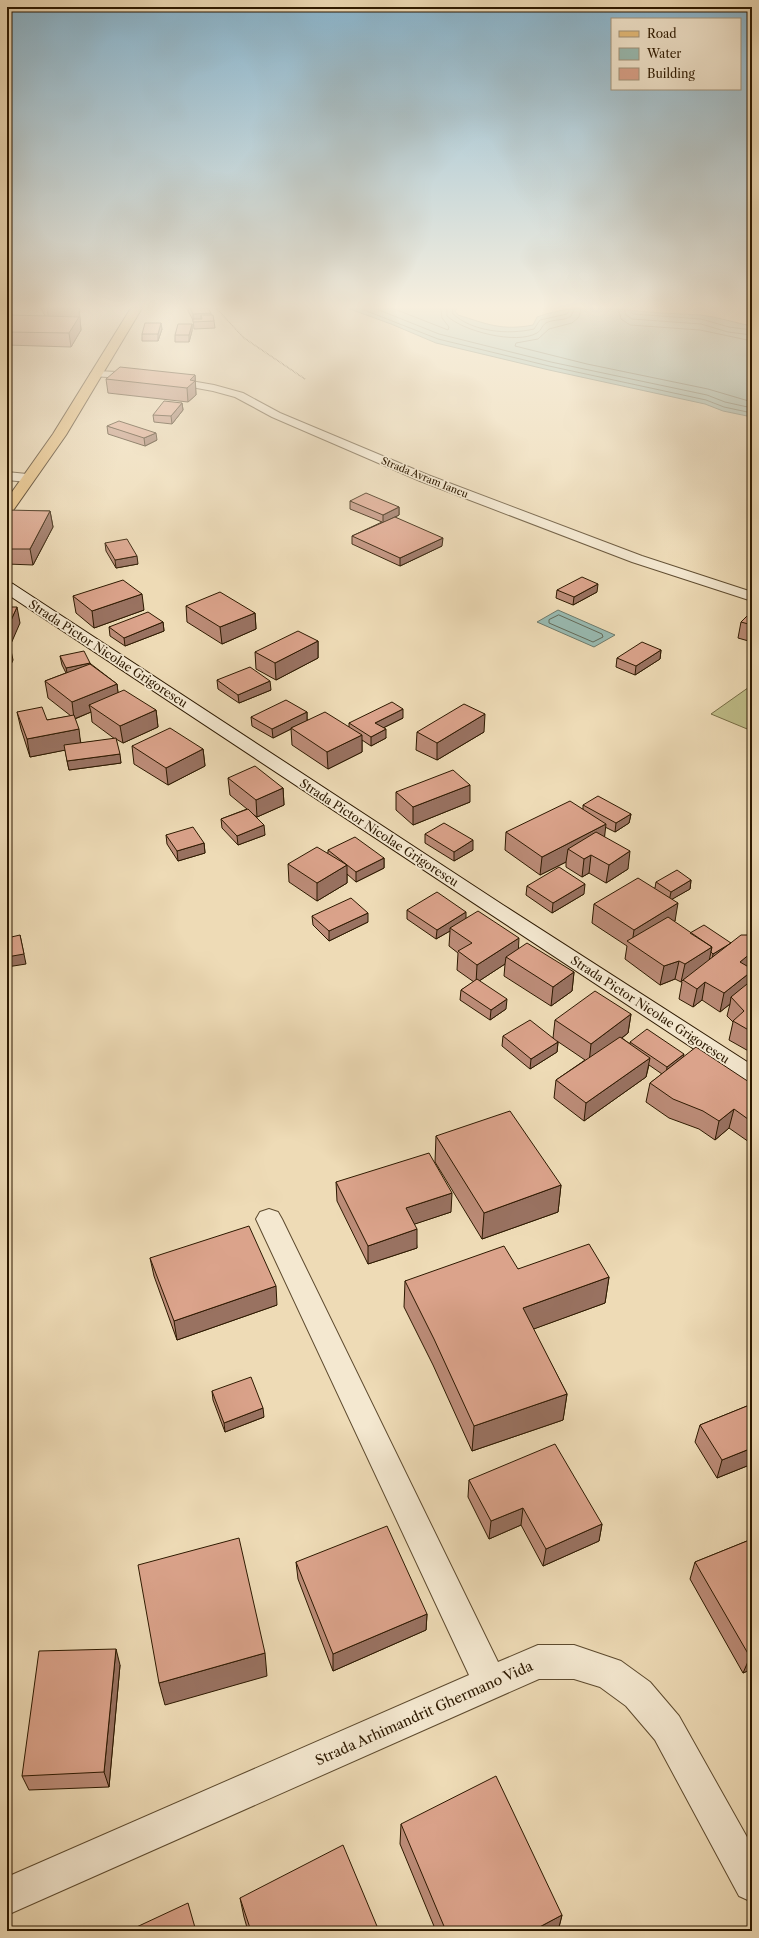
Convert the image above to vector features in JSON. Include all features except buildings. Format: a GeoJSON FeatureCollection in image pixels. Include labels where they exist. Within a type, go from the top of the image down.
{"type":"FeatureCollection","features":[{"type":"Feature","properties":{"kind":"main road"},"geometry":{"type":"LineString","coordinates":[[7,509],[27,478],[59,435],[81,398]]}},
{"type":"Feature","properties":{"kind":"main road","name":"Strada Pictor Nicolae Grigorescu"},"geometry":{"type":"LineString","coordinates":[[7,587],[489,906],[752,1076]]}},
{"type":"Feature","properties":{"kind":"main road"},"geometry":{"type":"LineString","coordinates":[[269,1219],[491,1684]]}},
{"type":"Feature","properties":{"kind":"main road","name":"Strada Arhimandrit Ghermano Vida"},"geometry":{"type":"LineString","coordinates":[[7,1896],[538,1662],[574,1662],[608,1673],[638,1694],[667,1728],[752,1883]]}},
{"type":"Feature","properties":{"kind":"lane","name":"Strada Avram Iancu"},"geometry":{"type":"LineString","coordinates":[[245,398],[276,415],[424,478],[637,559],[752,597]]}},
{"type":"Feature","properties":{"kind":"lane"},"geometry":{"type":"LineString","coordinates":[[7,476],[27,478]]}},
{"type":"Feature","properties":{"kind":"shaded area"},"geometry":{"type":"Polygon","coordinates":[[[752,685],[752,731],[711,714],[752,685]]]}},
{"type":"Feature","properties":{"kind":"water"},"geometry":{"type":"Polygon","coordinates":[[[679,398],[752,398],[752,417],[723,411],[705,404],[679,398]]]}},
{"type":"Feature","properties":{"kind":"water"},"geometry":{"type":"Polygon","coordinates":[[[558,610],[615,635],[594,647],[537,622],[558,610]]]}}]}
